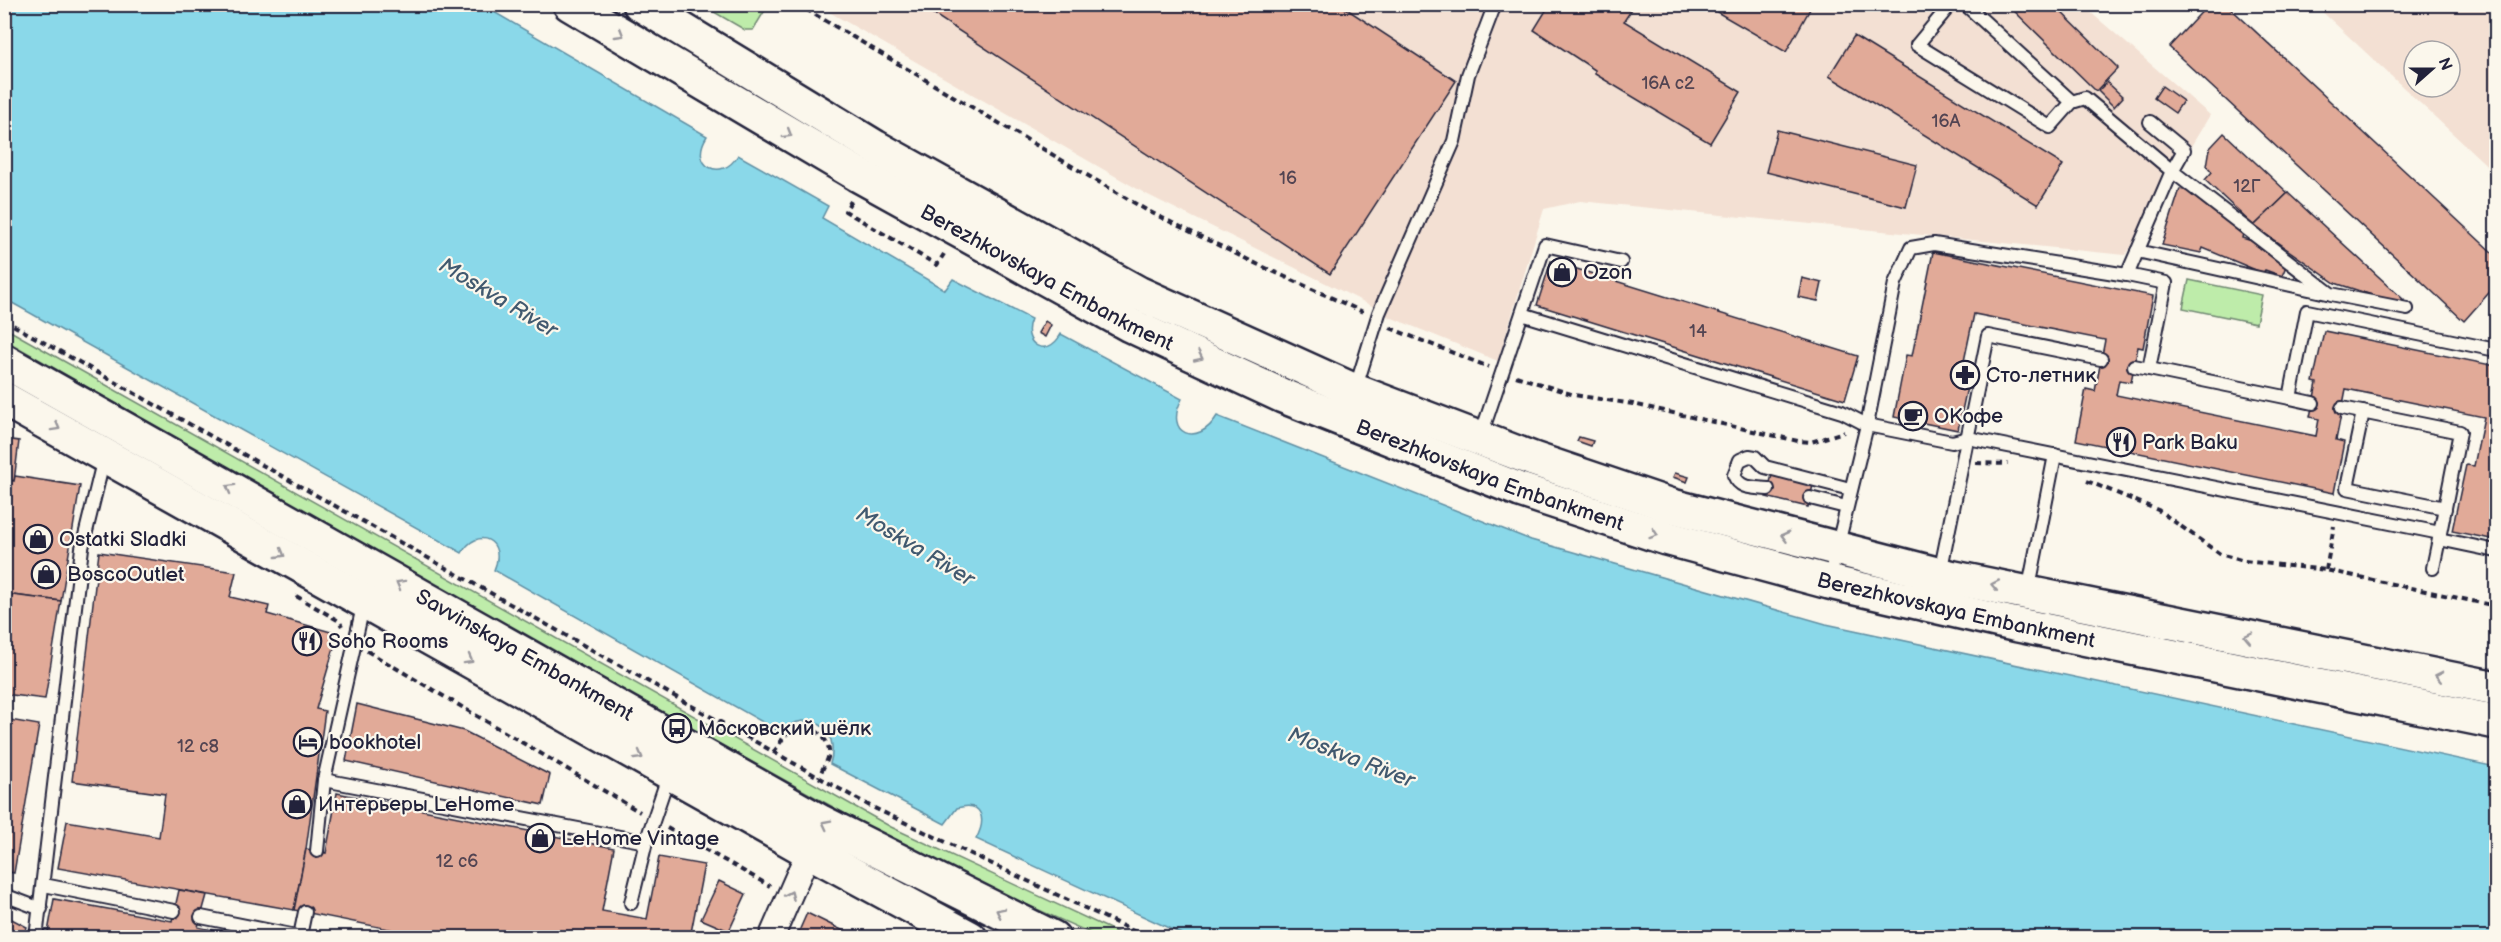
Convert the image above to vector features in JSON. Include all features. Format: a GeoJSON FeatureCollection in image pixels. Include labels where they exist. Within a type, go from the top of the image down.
{"type":"FeatureCollection","features":[{"type":"Feature","properties":{"kind":"main road","name":"Berezhkovskaya Embankment"},"geometry":{"type":"LineString","coordinates":[[570,4],[856,174],[1130,325],[1283,396],[1520,490],[1666,538],[1829,582],[2013,624],[2496,722]]}},
{"type":"Feature","properties":{"kind":"main road","name":"Berezhkovskaya Embankment"},"geometry":{"type":"LineString","coordinates":[[640,4],[875,147],[1138,293],[1354,391],[1479,439],[1672,506],[1835,549],[1940,574],[2496,688]]}},
{"type":"Feature","properties":{"kind":"main road","name":"Savvinskaya Embankment"},"geometry":{"type":"LineString","coordinates":[[4,361],[821,822],[1053,938]]}},
{"type":"Feature","properties":{"kind":"main road","name":"Savvinskaya Embankment"},"geometry":{"type":"LineString","coordinates":[[4,399],[809,852],[970,938]]}},
{"type":"Feature","properties":{"kind":"street"},"geometry":{"type":"LineString","coordinates":[[771,938],[809,852]]}},
{"type":"Feature","properties":{"kind":"lane"},"geometry":{"type":"LineString","coordinates":[[1354,391],[1377,320],[1454,141],[1468,75],[1495,4]]}},
{"type":"Feature","properties":{"kind":"lane"},"geometry":{"type":"LineString","coordinates":[[1951,4],[1917,45],[2050,128],[2072,102],[2085,98],[2172,171],[2331,294]]}},
{"type":"Feature","properties":{"kind":"lane"},"geometry":{"type":"LineString","coordinates":[[1965,4],[2072,102]]}},
{"type":"Feature","properties":{"kind":"lane"},"geometry":{"type":"LineString","coordinates":[[2127,275],[2172,171],[2184,150],[2150,122]]}},
{"type":"Feature","properties":{"kind":"lane"},"geometry":{"type":"LineString","coordinates":[[1829,582],[1835,549],[1867,425],[1895,283],[1911,248],[1934,244],[2166,283],[2149,369]]}},
{"type":"Feature","properties":{"kind":"lane"},"geometry":{"type":"LineString","coordinates":[[1479,439],[1545,245],[1622,262]]}},
{"type":"Feature","properties":{"kind":"lane"},"geometry":{"type":"LineString","coordinates":[[2137,251],[2407,309]]}},
{"type":"Feature","properties":{"kind":"lane"},"geometry":{"type":"LineString","coordinates":[[2290,398],[2307,311],[2496,350]]}},
{"type":"Feature","properties":{"kind":"lane"},"geometry":{"type":"LineString","coordinates":[[1522,314],[1842,412],[1867,425],[1952,442],[1968,438],[2054,461],[2337,512],[2496,551]]}},
{"type":"Feature","properties":{"kind":"lane"},"geometry":{"type":"LineString","coordinates":[[1940,574],[1988,336],[2101,359]]}},
{"type":"Feature","properties":{"kind":"lane"},"geometry":{"type":"LineString","coordinates":[[2134,366],[2313,402]]}},
{"type":"Feature","properties":{"kind":"lane"},"geometry":{"type":"LineString","coordinates":[[2342,408],[2460,432],[2433,568]]}},
{"type":"Feature","properties":{"kind":"lane"},"geometry":{"type":"LineString","coordinates":[[2362,412],[2347,488],[2445,507]]}},
{"type":"Feature","properties":{"kind":"lane"},"geometry":{"type":"LineString","coordinates":[[36,938],[82,548],[105,454]]}},
{"type":"Feature","properties":{"kind":"lane"},"geometry":{"type":"LineString","coordinates":[[1768,489],[1750,488],[1740,484],[1734,475],[1740,460],[1744,457],[1755,457],[1765,467],[1851,489]]}},
{"type":"Feature","properties":{"kind":"lane"},"geometry":{"type":"LineString","coordinates":[[2028,592],[2054,461]]}},
{"type":"Feature","properties":{"kind":"lane"},"geometry":{"type":"LineString","coordinates":[[1810,498],[1846,507]]}},
{"type":"Feature","properties":{"kind":"lane"},"geometry":{"type":"LineString","coordinates":[[317,851],[324,780],[364,601]]}},
{"type":"Feature","properties":{"kind":"lane"},"geometry":{"type":"LineString","coordinates":[[631,903],[652,820],[670,773]]}},
{"type":"Feature","properties":{"kind":"lane"},"geometry":{"type":"LineString","coordinates":[[324,780],[646,842]]}},
{"type":"Feature","properties":{"kind":"lane"},"geometry":{"type":"LineString","coordinates":[[44,885],[174,911]]}},
{"type":"Feature","properties":{"kind":"lane"},"geometry":{"type":"LineString","coordinates":[[4,895],[40,909]]}},
{"type":"Feature","properties":{"kind":"lane"},"geometry":{"type":"LineString","coordinates":[[201,916],[303,937],[305,912]]}},
{"type":"Feature","properties":{"kind":"path"},"geometry":{"type":"LineString","coordinates":[[797,4],[1148,211],[1389,327],[1457,356],[1574,395],[1633,404],[1798,441],[1824,439],[1867,425]]}},
{"type":"Feature","properties":{"kind":"path"},"geometry":{"type":"LineString","coordinates":[[851,200],[845,211],[937,265],[944,254]]}},
{"type":"Feature","properties":{"kind":"path"},"geometry":{"type":"LineString","coordinates":[[4,320],[870,806],[1148,938]]}},
{"type":"Feature","properties":{"kind":"path"},"geometry":{"type":"LineString","coordinates":[[1963,462],[2054,461],[2158,510],[2220,554],[2244,561],[2326,570],[2496,606]]}},
{"type":"Feature","properties":{"kind":"path"},"geometry":{"type":"LineString","coordinates":[[2326,570],[2337,512]]}},
{"type":"Feature","properties":{"kind":"path"},"geometry":{"type":"LineString","coordinates":[[289,592],[339,621],[349,641],[652,820],[777,890]]}},
{"type":"Feature","properties":{"kind":"path"},"geometry":{"type":"LineString","coordinates":[[773,752],[787,733],[794,729],[801,727],[817,731],[823,736],[829,751],[819,777]]}},
{"type":"Feature","properties":{"kind":"shaded area"},"geometry":{"type":"Polygon","coordinates":[[[817,5],[2082,5],[2210,115],[2125,255],[1580,201],[1544,209],[1498,361],[1375,311],[1374,307],[1148,195],[817,5]]]}},
{"type":"Feature","properties":{"kind":"shaded area"},"geometry":{"type":"Polygon","coordinates":[[[2315,5],[2496,5],[2496,174],[2416,99],[2462,99],[2462,39],[2402,39],[2402,86],[2315,5]]]}},
{"type":"Feature","properties":{"kind":"green space"},"geometry":{"type":"Polygon","coordinates":[[[702,5],[764,5],[767,7],[753,30],[745,30],[702,5]]]}},
{"type":"Feature","properties":{"kind":"green space"},"geometry":{"type":"Polygon","coordinates":[[[2189,280],[2262,295],[2256,323],[2183,308],[2189,280]]]}},
{"type":"Feature","properties":{"kind":"green space"},"geometry":{"type":"Polygon","coordinates":[[[5,328],[891,827],[1127,937],[1099,937],[950,870],[885,836],[384,557],[5,340],[5,328]]]}},
{"type":"Feature","properties":{"kind":"water","name":"Moskva River"},"geometry":{"type":"Polygon","coordinates":[[[5,4],[482,5],[707,136],[702,147],[702,156],[704,163],[709,167],[724,168],[738,155],[828,206],[822,218],[945,290],[953,279],[1031,319],[1029,336],[1037,346],[1049,346],[1061,334],[1182,399],[1177,411],[1177,421],[1185,433],[1201,432],[1217,416],[1531,540],[1826,624],[2496,767],[2496,937],[1188,937],[976,839],[982,819],[978,810],[973,807],[957,808],[945,824],[830,764],[831,740],[827,731],[820,725],[811,721],[802,721],[780,732],[494,570],[497,551],[494,544],[488,540],[475,540],[462,553],[5,299],[5,4]]]}},
{"type":"Feature","properties":{"kind":"building"},"geometry":{"type":"Polygon","coordinates":[[[918,4],[1339,4],[1456,81],[1330,274],[918,4]]]}},
{"type":"Feature","properties":{"kind":"building"},"geometry":{"type":"Polygon","coordinates":[[[1550,4],[1625,4],[1632,9],[1624,21],[1741,92],[1710,143],[1595,74],[1595,70],[1534,30],[1550,4]]]}},
{"type":"Feature","properties":{"kind":"building"},"geometry":{"type":"Polygon","coordinates":[[[1703,4],[1803,4],[1810,9],[1786,52],[1703,4]]]}},
{"type":"Feature","properties":{"kind":"building"},"geometry":{"type":"Polygon","coordinates":[[[2007,4],[2053,4],[2118,68],[2096,91],[2007,4]]]}},
{"type":"Feature","properties":{"kind":"building"},"geometry":{"type":"Polygon","coordinates":[[[2209,4],[2226,4],[2496,256],[2496,285],[2464,321],[2169,47],[2209,4]]]}},
{"type":"Feature","properties":{"kind":"building"},"geometry":{"type":"Polygon","coordinates":[[[1854,36],[2063,165],[2038,205],[1829,76],[1854,36]]]}},
{"type":"Feature","properties":{"kind":"building"},"geometry":{"type":"Polygon","coordinates":[[[2107,82],[2123,97],[2114,107],[2098,91],[2107,82]]]}},
{"type":"Feature","properties":{"kind":"building"},"geometry":{"type":"Polygon","coordinates":[[[2162,86],[2183,101],[2175,113],[2154,98],[2162,86]]]}},
{"type":"Feature","properties":{"kind":"building"},"geometry":{"type":"Polygon","coordinates":[[[1777,130],[1917,165],[1906,207],[1766,172],[1777,130]]]}},
{"type":"Feature","properties":{"kind":"building"},"geometry":{"type":"Polygon","coordinates":[[[2224,133],[2288,193],[2254,226],[2205,180],[2212,172],[2207,166],[2210,148],[2224,133]]]}},
{"type":"Feature","properties":{"kind":"building"},"geometry":{"type":"Polygon","coordinates":[[[2180,189],[2191,192],[2243,233],[2242,238],[2252,241],[2286,266],[2282,276],[2265,270],[2263,273],[2203,248],[2201,253],[2162,245],[2180,189]]]}},
{"type":"Feature","properties":{"kind":"building"},"geometry":{"type":"Polygon","coordinates":[[[2288,193],[2404,300],[2403,305],[2335,283],[2254,226],[2288,193]]]}},
{"type":"Feature","properties":{"kind":"building"},"geometry":{"type":"Polygon","coordinates":[[[1933,252],[2153,296],[2143,348],[2138,347],[2131,382],[2119,380],[2116,395],[2316,436],[2319,419],[2310,417],[2317,383],[2313,382],[2324,331],[2496,366],[2496,540],[2452,531],[2466,465],[2474,466],[2484,417],[2346,389],[2336,440],[2344,442],[2334,493],[2076,440],[2086,389],[2095,391],[2105,340],[1974,314],[1963,366],[1971,368],[1958,430],[1894,417],[1906,355],[1912,356],[1933,252]]]}},
{"type":"Feature","properties":{"kind":"building"},"geometry":{"type":"Polygon","coordinates":[[[1551,261],[1858,356],[1845,400],[1537,305],[1551,261]]]}},
{"type":"Feature","properties":{"kind":"building"},"geometry":{"type":"Polygon","coordinates":[[[1802,278],[1822,283],[1818,301],[1798,297],[1802,278]]]}},
{"type":"Feature","properties":{"kind":"building"},"geometry":{"type":"Polygon","coordinates":[[[1045,321],[1051,325],[1045,337],[1038,333],[1045,321]]]}},
{"type":"Feature","properties":{"kind":"building"},"geometry":{"type":"Polygon","coordinates":[[[1579,437],[1593,441],[1591,446],[1577,441],[1579,437]]]}},
{"type":"Feature","properties":{"kind":"building"},"geometry":{"type":"Polygon","coordinates":[[[4,439],[19,441],[14,481],[4,479],[4,439]]]}},
{"type":"Feature","properties":{"kind":"building"},"geometry":{"type":"Polygon","coordinates":[[[1675,473],[1689,477],[1687,482],[1673,477],[1675,473]]]}},
{"type":"Feature","properties":{"kind":"building"},"geometry":{"type":"Polygon","coordinates":[[[1772,475],[1813,485],[1808,507],[1766,497],[1772,475]]]}},
{"type":"Feature","properties":{"kind":"building","name":"Ostatki Sladki"},"geometry":{"type":"Polygon","coordinates":[[[15,476],[80,486],[61,601],[4,594],[4,532],[7,517],[4,517],[4,479],[14,481],[15,476]]]}},
{"type":"Feature","properties":{"kind":"building"},"geometry":{"type":"Polygon","coordinates":[[[99,552],[236,572],[230,597],[269,606],[267,614],[338,634],[316,709],[325,711],[306,849],[294,910],[58,868],[67,821],[159,837],[165,794],[72,781],[99,552]]]}},
{"type":"Feature","properties":{"kind":"building"},"geometry":{"type":"Polygon","coordinates":[[[4,594],[61,601],[45,699],[4,694],[4,594]]]}},
{"type":"Feature","properties":{"kind":"building"},"geometry":{"type":"Polygon","coordinates":[[[357,704],[464,731],[550,775],[543,805],[346,761],[357,704]]]}},
{"type":"Feature","properties":{"kind":"building"},"geometry":{"type":"Polygon","coordinates":[[[4,719],[39,725],[14,873],[4,871],[4,719]]]}},
{"type":"Feature","properties":{"kind":"building"},"geometry":{"type":"Polygon","coordinates":[[[337,793],[614,848],[602,911],[647,919],[659,857],[704,865],[690,938],[398,938],[399,931],[294,910],[306,849],[326,853],[337,793]]]}},
{"type":"Feature","properties":{"kind":"building"},"geometry":{"type":"Polygon","coordinates":[[[719,881],[746,894],[729,931],[701,919],[719,881]]]}},
{"type":"Feature","properties":{"kind":"building"},"geometry":{"type":"Polygon","coordinates":[[[179,890],[207,895],[198,927],[247,938],[76,938],[48,932],[54,899],[172,921],[179,890]]]}},
{"type":"Feature","properties":{"kind":"building"},"geometry":{"type":"Polygon","coordinates":[[[807,913],[858,938],[796,938],[807,913]]]}},
{"type":"Feature","properties":{"kind":"building"},"geometry":{"type":"Polygon","coordinates":[[[4,915],[27,927],[21,938],[4,938],[4,915]]]}},
{"type":"Feature","properties":{"kind":"place","name":"Ozon"},"geometry":{"type":"Point","coordinates":[1562,272]}},
{"type":"Feature","properties":{"kind":"place","name":"Сто-летник"},"geometry":{"type":"Point","coordinates":[1965,375]}},
{"type":"Feature","properties":{"kind":"place","name":"ОКофе"},"geometry":{"type":"Point","coordinates":[1913,416]}},
{"type":"Feature","properties":{"kind":"place","name":"Park Baku"},"geometry":{"type":"Point","coordinates":[2121,442]}},
{"type":"Feature","properties":{"kind":"place","name":"Ostatki Sladki"},"geometry":{"type":"Point","coordinates":[38,539]}},
{"type":"Feature","properties":{"kind":"place","name":"BoscoOutlet"},"geometry":{"type":"Point","coordinates":[46,574]}},
{"type":"Feature","properties":{"kind":"place","name":"Soho Rooms"},"geometry":{"type":"Point","coordinates":[307,641]}},
{"type":"Feature","properties":{"kind":"place","name":"Московский шёлк"},"geometry":{"type":"Point","coordinates":[677,728]}},
{"type":"Feature","properties":{"kind":"place","name":"bookhotel"},"geometry":{"type":"Point","coordinates":[308,742]}},
{"type":"Feature","properties":{"kind":"place","name":"Интерьеры LeHome"},"geometry":{"type":"Point","coordinates":[297,804]}},
{"type":"Feature","properties":{"kind":"place","name":"LeHome Vintage"},"geometry":{"type":"Point","coordinates":[540,838]}}]}
